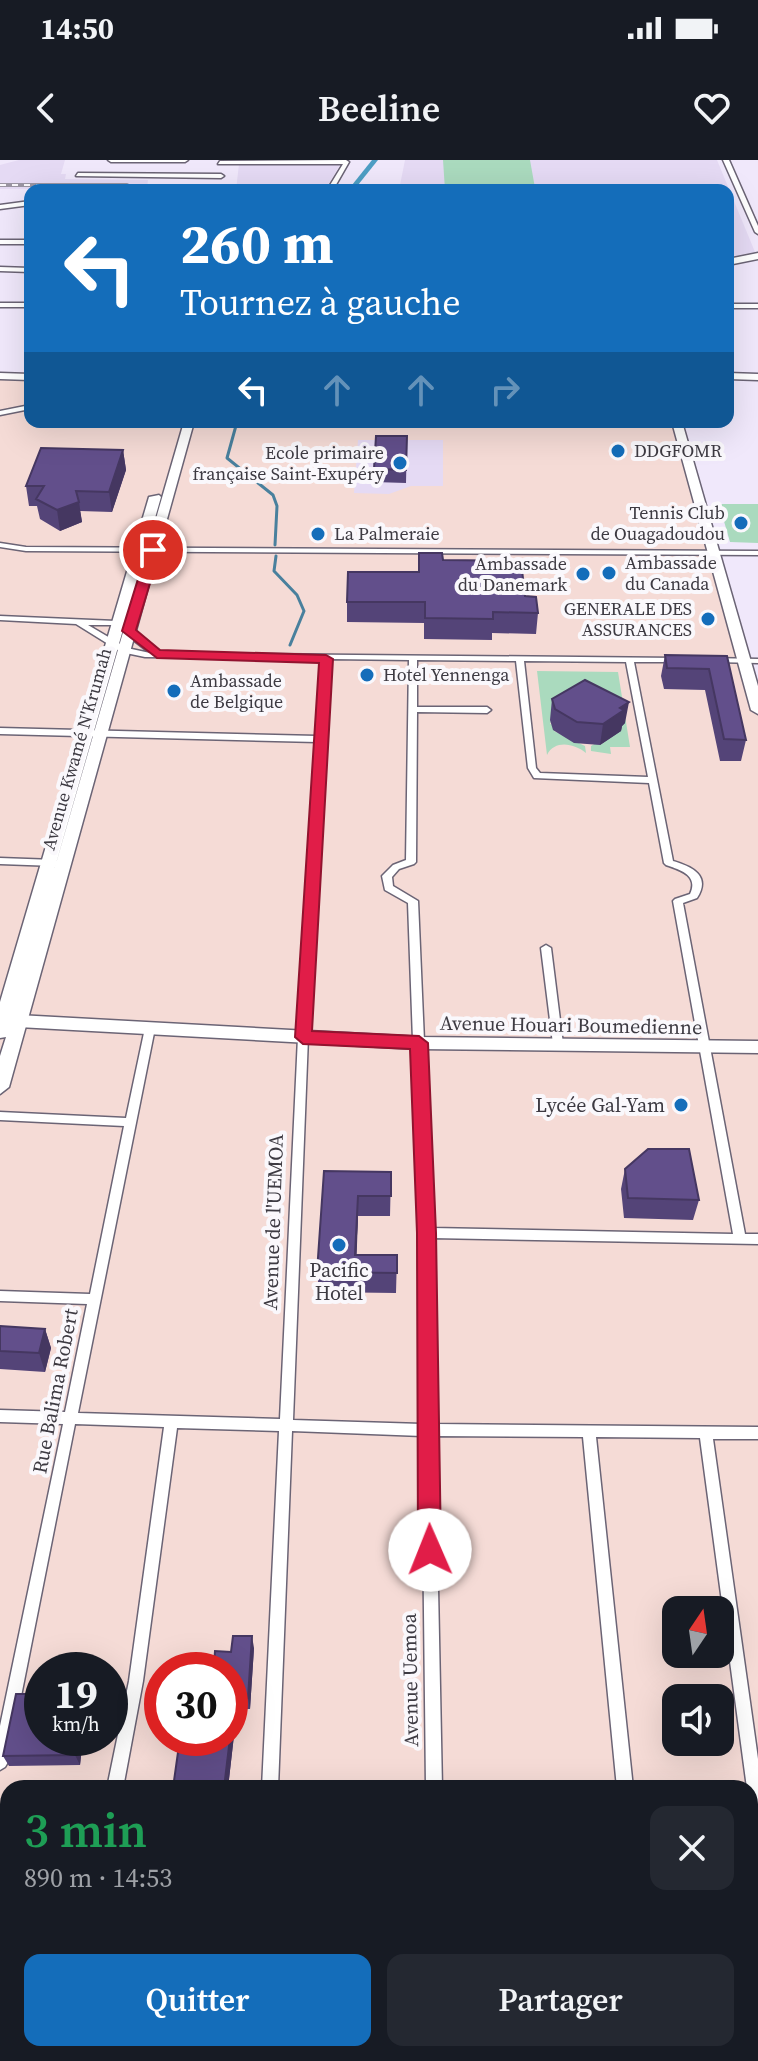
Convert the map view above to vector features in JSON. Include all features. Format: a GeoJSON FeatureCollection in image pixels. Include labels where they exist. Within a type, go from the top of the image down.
{"type":"FeatureCollection","features":[{"type":"Feature","properties":{"kind":"highway"},"geometry":{"type":"LineString","coordinates":[[734,261],[758,256]]}},
{"type":"Feature","properties":{"kind":"highway"},"geometry":{"type":"LineString","coordinates":[[0,376],[24,377]]}},
{"type":"Feature","properties":{"kind":"main road"},"geometry":{"type":"LineString","coordinates":[[734,378],[758,378]]}},
{"type":"Feature","properties":{"kind":"main road","name":"Avenue Kwamé N'Krumah"},"geometry":{"type":"LineString","coordinates":[[0,1087],[6,1023],[56,863],[159,505],[178,428]]}},
{"type":"Feature","properties":{"kind":"main road","name":"Avenue Kwamé N'Krumah"},"geometry":{"type":"LineString","coordinates":[[159,505],[187,428]]}},
{"type":"Feature","properties":{"kind":"main road"},"geometry":{"type":"LineString","coordinates":[[679,428],[715,553],[751,660],[758,710]]}},
{"type":"Feature","properties":{"kind":"main road","name":"Avenue Houari Boumedienne"},"geometry":{"type":"LineString","coordinates":[[6,1023],[419,1043],[758,1047]]}},
{"type":"Feature","properties":{"kind":"street"},"geometry":{"type":"LineString","coordinates":[[111,160],[185,160]]}},
{"type":"Feature","properties":{"kind":"street"},"geometry":{"type":"LineString","coordinates":[[726,160],[758,232]]}},
{"type":"Feature","properties":{"kind":"street"},"geometry":{"type":"LineString","coordinates":[[220,184],[221,162],[346,162],[333,184]]}},
{"type":"Feature","properties":{"kind":"street"},"geometry":{"type":"LineString","coordinates":[[78,175],[221,176]]}},
{"type":"Feature","properties":{"kind":"street"},"geometry":{"type":"LineString","coordinates":[[0,207],[24,204]]}},
{"type":"Feature","properties":{"kind":"street"},"geometry":{"type":"LineString","coordinates":[[0,242],[24,242]]}},
{"type":"Feature","properties":{"kind":"street"},"geometry":{"type":"LineString","coordinates":[[0,269],[24,270]]}},
{"type":"Feature","properties":{"kind":"street"},"geometry":{"type":"LineString","coordinates":[[0,305],[24,305]]}},
{"type":"Feature","properties":{"kind":"street"},"geometry":{"type":"LineString","coordinates":[[734,306],[758,306]]}},
{"type":"Feature","properties":{"kind":"street"},"geometry":{"type":"LineString","coordinates":[[0,413],[24,408]]}},
{"type":"Feature","properties":{"kind":"street"},"geometry":{"type":"LineString","coordinates":[[0,545],[26,549],[758,553]]}},
{"type":"Feature","properties":{"kind":"street"},"geometry":{"type":"LineString","coordinates":[[0,618],[122,627],[157,654]]}},
{"type":"Feature","properties":{"kind":"street"},"geometry":{"type":"LineString","coordinates":[[78,622],[117,646],[157,654],[326,659],[688,660]]}},
{"type":"Feature","properties":{"kind":"street","name":"Avenue de l'UEMOA"},"geometry":{"type":"LineString","coordinates":[[270,1780],[303,1037],[326,659]]}},
{"type":"Feature","properties":{"kind":"street"},"geometry":{"type":"LineString","coordinates":[[413,659],[412,709],[487,710]]}},
{"type":"Feature","properties":{"kind":"street"},"geometry":{"type":"LineString","coordinates":[[520,659],[532,768],[537,776],[652,780]]}},
{"type":"Feature","properties":{"kind":"street"},"geometry":{"type":"LineString","coordinates":[[630,660],[669,863],[686,868],[697,879],[698,889],[694,896],[678,901],[740,1239]]}},
{"type":"Feature","properties":{"kind":"street"},"geometry":{"type":"LineString","coordinates":[[702,660],[751,660]]}},
{"type":"Feature","properties":{"kind":"street","name":"Avenue Uemoa"},"geometry":{"type":"LineString","coordinates":[[412,709],[411,862],[396,867],[387,876],[388,888],[413,901],[426,1233],[434,1780]]}},
{"type":"Feature","properties":{"kind":"street"},"geometry":{"type":"LineString","coordinates":[[0,731],[320,739]]}},
{"type":"Feature","properties":{"kind":"street"},"geometry":{"type":"LineString","coordinates":[[0,861],[56,863]]}},
{"type":"Feature","properties":{"kind":"street"},"geometry":{"type":"LineString","coordinates":[[546,948],[558,1044]]}},
{"type":"Feature","properties":{"kind":"street","name":"Rue Balima Robert"},"geometry":{"type":"LineString","coordinates":[[0,1762],[150,1028]]}},
{"type":"Feature","properties":{"kind":"street"},"geometry":{"type":"LineString","coordinates":[[0,1116],[130,1122]]}},
{"type":"Feature","properties":{"kind":"street"},"geometry":{"type":"LineString","coordinates":[[426,1233],[758,1239]]}},
{"type":"Feature","properties":{"kind":"street"},"geometry":{"type":"LineString","coordinates":[[0,1296],[93,1299]]}},
{"type":"Feature","properties":{"kind":"street"},"geometry":{"type":"LineString","coordinates":[[0,1416],[427,1430],[758,1433]]}},
{"type":"Feature","properties":{"kind":"street"},"geometry":{"type":"LineString","coordinates":[[117,1780],[136,1681],[171,1424]]}},
{"type":"Feature","properties":{"kind":"street"},"geometry":{"type":"LineString","coordinates":[[589,1431],[624,1780]]}},
{"type":"Feature","properties":{"kind":"street"},"geometry":{"type":"LineString","coordinates":[[706,1432],[753,1780]]}},
{"type":"Feature","properties":{"kind":"shaded area"},"geometry":{"type":"Polygon","coordinates":[[[19,160],[65,160],[61,174],[66,174],[65,179],[148,180],[148,184],[24,184],[24,189],[0,189],[0,165],[19,160]]]}},
{"type":"Feature","properties":{"kind":"shaded area"},"geometry":{"type":"Polygon","coordinates":[[[405,160],[717,160],[727,184],[400,184],[405,160]]]}},
{"type":"Feature","properties":{"kind":"shaded area"},"geometry":{"type":"Polygon","coordinates":[[[341,163],[329,184],[237,184],[239,164],[341,163]]]}},
{"type":"Feature","properties":{"kind":"shaded area"},"geometry":{"type":"Polygon","coordinates":[[[734,201],[755,252],[734,256],[734,201]]]}},
{"type":"Feature","properties":{"kind":"shaded area"},"geometry":{"type":"Polygon","coordinates":[[[0,376],[24,377],[24,428],[679,428],[758,711],[758,1780],[0,1780],[0,376]]]}},
{"type":"Feature","properties":{"kind":"shaded area","name":"Ecole primaire française Saint-Exupéry"},"geometry":{"type":"Polygon","coordinates":[[[358,440],[443,440],[443,486],[411,486],[389,494],[354,493],[358,440]]]}},
{"type":"Feature","properties":{"kind":"green space"},"geometry":{"type":"Polygon","coordinates":[[[443,160],[530,160],[534,184],[445,184],[443,160]]]}},
{"type":"Feature","properties":{"kind":"green space","name":"Tennis Club de Ouagadoudou"},"geometry":{"type":"Polygon","coordinates":[[[719,504],[758,504],[758,543],[730,542],[719,504]]]}},
{"type":"Feature","properties":{"kind":"green space"},"geometry":{"type":"Polygon","coordinates":[[[537,671],[618,672],[630,747],[610,747],[611,754],[591,751],[591,746],[596,743],[600,745],[620,731],[571,706],[553,718],[550,724],[560,726],[554,731],[585,746],[586,753],[576,747],[560,745],[547,755],[537,671]]]}},
{"type":"Feature","properties":{"kind":"building"},"geometry":{"type":"Polygon","coordinates":[[[376,436],[407,436],[406,470],[374,469],[376,436]]]}},
{"type":"Feature","properties":{"kind":"building"},"geometry":{"type":"Polygon","coordinates":[[[41,448],[123,450],[109,492],[76,491],[79,502],[57,510],[36,499],[44,486],[26,486],[41,448]]]}},
{"type":"Feature","properties":{"kind":"building"},"geometry":{"type":"Polygon","coordinates":[[[419,553],[442,553],[443,560],[521,561],[525,596],[536,597],[538,613],[493,612],[493,619],[425,618],[425,602],[347,602],[348,572],[419,572],[419,553]]]}},
{"type":"Feature","properties":{"kind":"building"},"geometry":{"type":"Polygon","coordinates":[[[665,655],[727,656],[746,740],[724,739],[709,669],[667,668],[665,655]]]}},
{"type":"Feature","properties":{"kind":"building"},"geometry":{"type":"Polygon","coordinates":[[[585,680],[629,702],[620,708],[624,710],[603,724],[577,722],[555,709],[552,699],[585,680]]]}},
{"type":"Feature","properties":{"kind":"building"},"geometry":{"type":"Polygon","coordinates":[[[648,1149],[689,1149],[699,1200],[628,1198],[625,1169],[648,1149]]]}},
{"type":"Feature","properties":{"kind":"building"},"geometry":{"type":"Polygon","coordinates":[[[324,1171],[391,1172],[391,1196],[358,1196],[355,1255],[397,1255],[397,1273],[317,1272],[324,1171]]]}},
{"type":"Feature","properties":{"kind":"building"},"geometry":{"type":"Polygon","coordinates":[[[0,1326],[45,1329],[39,1353],[0,1351],[0,1326]]]}},
{"type":"Feature","properties":{"kind":"building"},"geometry":{"type":"Polygon","coordinates":[[[233,1636],[252,1636],[248,1698],[248,1652],[231,1652],[233,1636]]]}},
{"type":"Feature","properties":{"kind":"building"},"geometry":{"type":"Polygon","coordinates":[[[16,1694],[24,1694],[24,1756],[3,1756],[16,1694]]]}},
{"type":"Feature","properties":{"kind":"building"},"geometry":{"type":"Polygon","coordinates":[[[177,1756],[228,1756],[225,1780],[174,1780],[177,1756]]]}},
{"type":"Feature","properties":{"kind":"waterway"},"geometry":{"type":"LineString","coordinates":[[356,184],[375,160]]}},
{"type":"Feature","properties":{"kind":"waterway"},"geometry":{"type":"LineString","coordinates":[[235,428],[227,458],[273,495],[277,506],[275,545]]}},
{"type":"Feature","properties":{"kind":"waterway"},"geometry":{"type":"LineString","coordinates":[[276,556],[274,571],[297,595],[304,611],[290,645]]}},
{"type":"Feature","properties":{"kind":"railway"},"geometry":{"type":"LineString","coordinates":[[0,185],[24,185]]}},
{"type":"Feature","properties":{"kind":"place","name":"DDGFOMR"},"geometry":{"type":"Point","coordinates":[618,451]}},
{"type":"Feature","properties":{"kind":"place","name":"Ecole primaire française Saint-Exupéry"},"geometry":{"type":"Point","coordinates":[400,463]}},
{"type":"Feature","properties":{"kind":"place","name":"Tennis Club de Ouagadoudou"},"geometry":{"type":"Point","coordinates":[741,523]}},
{"type":"Feature","properties":{"kind":"place","name":"La Palmeraie"},"geometry":{"type":"Point","coordinates":[318,534]}},
{"type":"Feature","properties":{"kind":"place","name":"Ambassade du Canada"},"geometry":{"type":"Point","coordinates":[609,573]}},
{"type":"Feature","properties":{"kind":"place","name":"Ambassade du Danemark"},"geometry":{"type":"Point","coordinates":[583,574]}},
{"type":"Feature","properties":{"kind":"place","name":"GENERALE DES ASSURANCES"},"geometry":{"type":"Point","coordinates":[708,619]}},
{"type":"Feature","properties":{"kind":"place","name":"Hotel Yennenga"},"geometry":{"type":"Point","coordinates":[367,675]}},
{"type":"Feature","properties":{"kind":"place","name":"Ambassade de Belgique"},"geometry":{"type":"Point","coordinates":[174,691]}},
{"type":"Feature","properties":{"kind":"place","name":"Lycée Gal-Yam"},"geometry":{"type":"Point","coordinates":[681,1105]}},
{"type":"Feature","properties":{"kind":"place","name":"Pacific Hotel"},"geometry":{"type":"Point","coordinates":[339,1245]}},
{"type":"Feature","properties":{"kind":"route"},"geometry":{"type":"LineString","coordinates":[[153,550],[129,631],[157,654],[326,659],[303,1037],[419,1043],[426,1233],[430,1550]]}}]}
